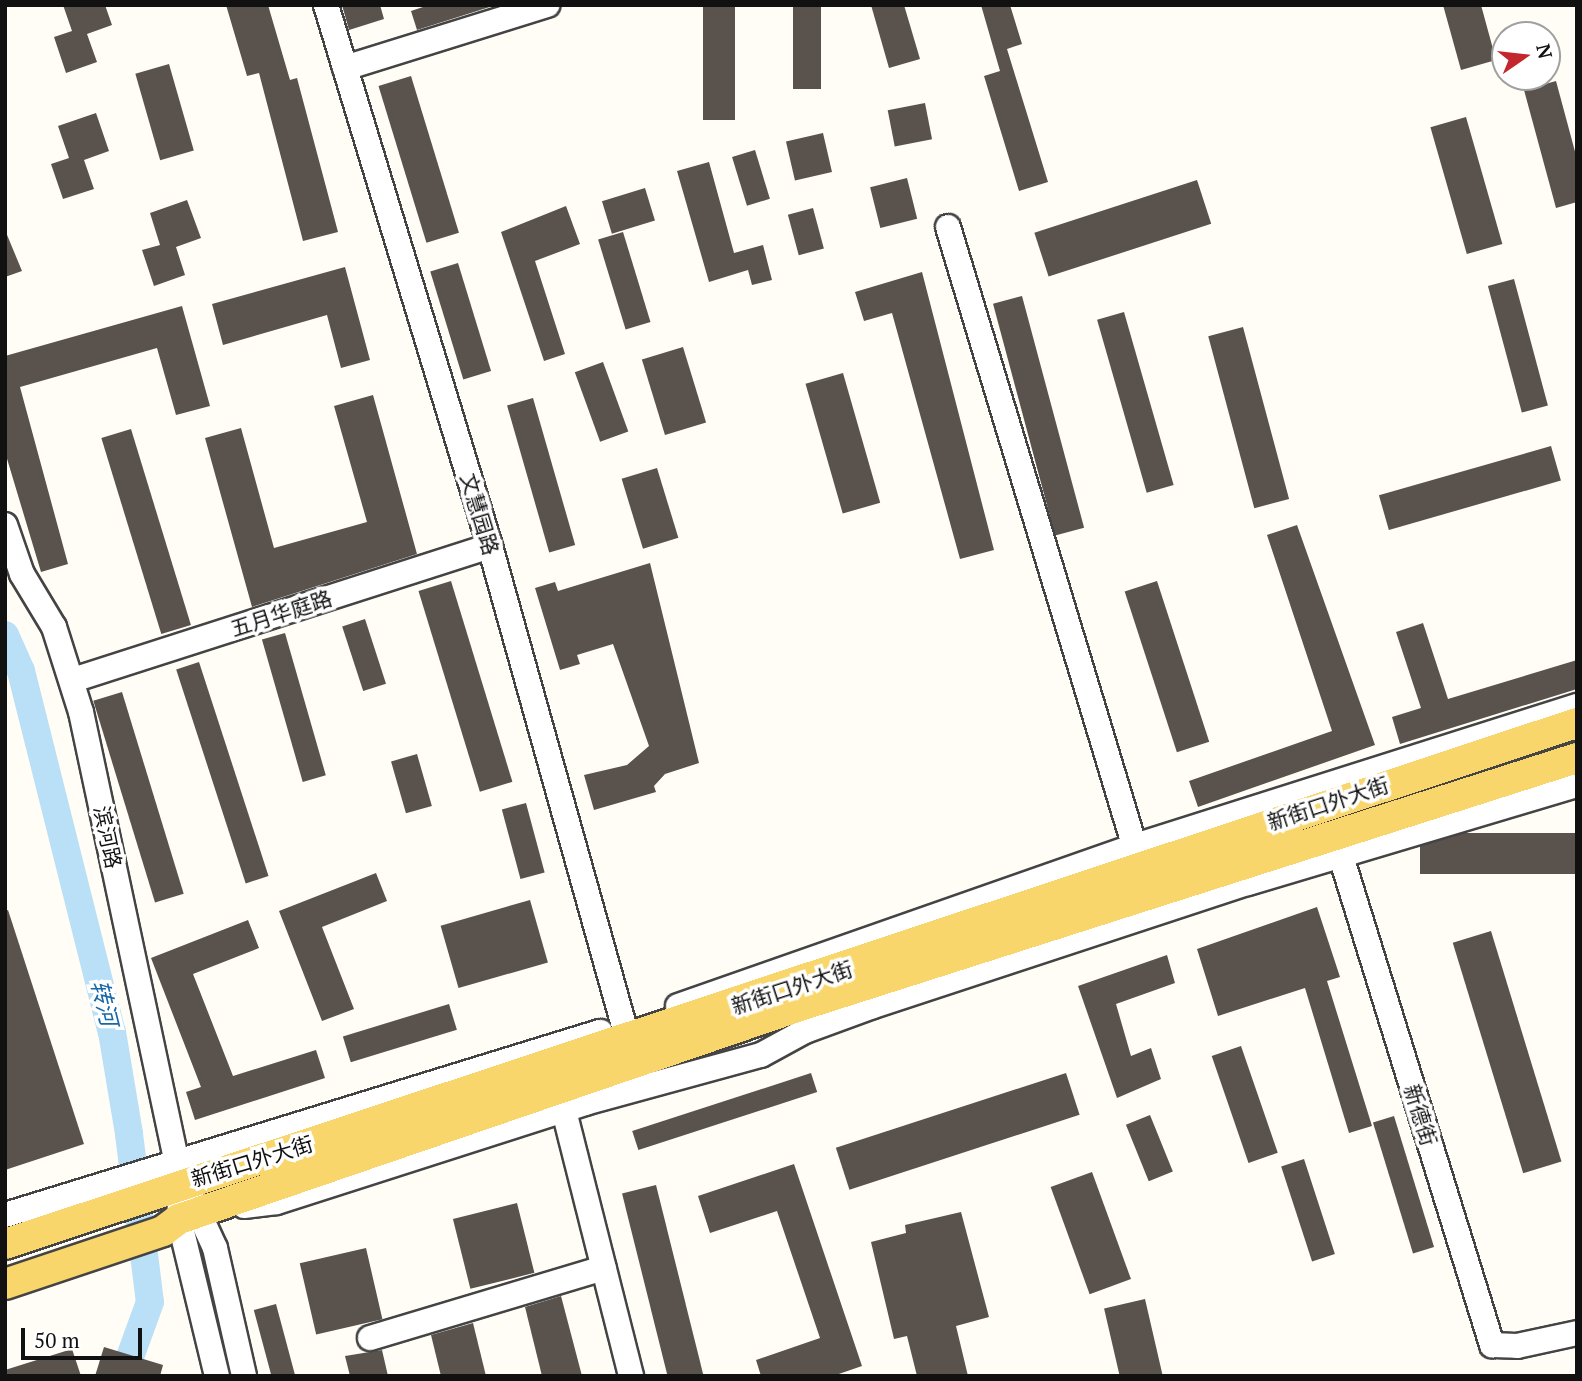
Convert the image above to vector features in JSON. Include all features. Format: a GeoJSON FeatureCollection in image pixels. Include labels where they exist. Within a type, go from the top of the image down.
{"type":"FeatureCollection","features":[{"type":"Feature","properties":{"kind":"main road","name":"新街口外大街"},"geometry":{"type":"LineString","coordinates":[[5,1244],[116,1194],[166,1177],[493,1086],[1138,856],[1324,803],[1577,723]]}},
{"type":"Feature","properties":{"kind":"main road","name":"新街口外大街"},"geometry":{"type":"LineString","coordinates":[[5,1284],[125,1243],[181,1220],[562,1099],[1115,903],[1337,844],[1577,758]]}},
{"type":"Feature","properties":{"kind":"main road"},"geometry":{"type":"LineString","coordinates":[[1115,903],[1152,915]]}},
{"type":"Feature","properties":{"kind":"main road"},"geometry":{"type":"LineString","coordinates":[[427,1084],[493,1086]]}},
{"type":"Feature","properties":{"kind":"street","name":"文慧园路"},"geometry":{"type":"LineString","coordinates":[[326,5],[490,547],[624,1025]]}},
{"type":"Feature","properties":{"kind":"street"},"geometry":{"type":"LineString","coordinates":[[345,68],[547,5]]}},
{"type":"Feature","properties":{"kind":"street"},"geometry":{"type":"LineString","coordinates":[[948,228],[1138,856]]}},
{"type":"Feature","properties":{"kind":"street","name":"滨河路"},"geometry":{"type":"LineString","coordinates":[[5,524],[18,566],[48,613],[72,680],[166,1177],[181,1220]]}},
{"type":"Feature","properties":{"kind":"street","name":"五月华庭路"},"geometry":{"type":"LineString","coordinates":[[72,680],[490,547]]}},
{"type":"Feature","properties":{"kind":"street","name":"新街口外大街"},"geometry":{"type":"LineString","coordinates":[[166,1177],[427,1084],[624,1025],[1138,856],[1577,706]]}},
{"type":"Feature","properties":{"kind":"street","name":"新街口外大街"},"geometry":{"type":"LineString","coordinates":[[562,1099],[761,1055],[805,1031],[873,1006],[1152,915],[1337,844],[1577,785]]}},
{"type":"Feature","properties":{"kind":"street","name":"新德街"},"geometry":{"type":"LineString","coordinates":[[1324,803],[1492,1345],[1517,1346],[1577,1333]]}},
{"type":"Feature","properties":{"kind":"street"},"geometry":{"type":"LineString","coordinates":[[562,1099],[631,1376]]}},
{"type":"Feature","properties":{"kind":"street","name":"新街口外大街"},"geometry":{"type":"LineString","coordinates":[[5,1215],[116,1194]]}},
{"type":"Feature","properties":{"kind":"street"},"geometry":{"type":"LineString","coordinates":[[181,1220],[217,1376]]}},
{"type":"Feature","properties":{"kind":"street"},"geometry":{"type":"LineString","coordinates":[[181,1220],[244,1376]]}},
{"type":"Feature","properties":{"kind":"street"},"geometry":{"type":"LineString","coordinates":[[370,1338],[604,1268]]}},
{"type":"Feature","properties":{"kind":"building"},"geometry":{"type":"Polygon","coordinates":[[[63,5],[105,5],[112,25],[87,34],[97,62],[66,73],[54,37],[72,31],[63,5]]]}},
{"type":"Feature","properties":{"kind":"building"},"geometry":{"type":"Polygon","coordinates":[[[226,5],[268,5],[290,80],[297,78],[338,232],[303,241],[259,73],[247,76],[226,5]]]}},
{"type":"Feature","properties":{"kind":"building"},"geometry":{"type":"Polygon","coordinates":[[[342,5],[380,5],[384,19],[349,30],[342,5]]]}},
{"type":"Feature","properties":{"kind":"building"},"geometry":{"type":"Polygon","coordinates":[[[429,5],[496,5],[417,30],[411,11],[429,5]]]}},
{"type":"Feature","properties":{"kind":"building"},"geometry":{"type":"Polygon","coordinates":[[[703,5],[735,5],[735,120],[703,120],[703,5]]]}},
{"type":"Feature","properties":{"kind":"building"},"geometry":{"type":"Polygon","coordinates":[[[793,5],[821,5],[821,89],[793,89],[793,5]]]}},
{"type":"Feature","properties":{"kind":"building"},"geometry":{"type":"Polygon","coordinates":[[[871,5],[904,5],[920,59],[889,68],[871,5]]]}},
{"type":"Feature","properties":{"kind":"building"},"geometry":{"type":"Polygon","coordinates":[[[981,5],[1010,5],[1022,44],[1007,49],[1048,182],[1019,191],[984,76],[1000,71],[981,5]]]}},
{"type":"Feature","properties":{"kind":"building"},"geometry":{"type":"Polygon","coordinates":[[[1443,5],[1481,5],[1491,42],[1491,61],[1461,70],[1443,5]]]}},
{"type":"Feature","properties":{"kind":"building"},"geometry":{"type":"Polygon","coordinates":[[[169,64],[194,151],[160,160],[135,74],[169,64]]]}},
{"type":"Feature","properties":{"kind":"building"},"geometry":{"type":"Polygon","coordinates":[[[411,76],[459,233],[426,243],[378,86],[411,76]]]}},
{"type":"Feature","properties":{"kind":"building"},"geometry":{"type":"Polygon","coordinates":[[[1524,91],[1559,91],[1577,159],[1577,202],[1556,208],[1524,91]]]}},
{"type":"Feature","properties":{"kind":"building"},"geometry":{"type":"Polygon","coordinates":[[[925,103],[932,139],[895,147],[888,110],[925,103]]]}},
{"type":"Feature","properties":{"kind":"building"},"geometry":{"type":"Polygon","coordinates":[[[96,113],[109,151],[84,160],[94,189],[63,199],[51,164],[69,158],[58,126],[96,113]]]}},
{"type":"Feature","properties":{"kind":"building"},"geometry":{"type":"Polygon","coordinates":[[[1466,117],[1502,244],[1467,254],[1430,127],[1466,117]]]}},
{"type":"Feature","properties":{"kind":"building"},"geometry":{"type":"Polygon","coordinates":[[[823,133],[832,172],[795,181],[786,142],[823,133]]]}},
{"type":"Feature","properties":{"kind":"building"},"geometry":{"type":"Polygon","coordinates":[[[755,150],[770,199],[747,206],[732,157],[755,150]]]}},
{"type":"Feature","properties":{"kind":"building"},"geometry":{"type":"Polygon","coordinates":[[[709,162],[734,253],[763,245],[772,280],[752,285],[748,270],[709,282],[677,171],[709,162]]]}},
{"type":"Feature","properties":{"kind":"building"},"geometry":{"type":"Polygon","coordinates":[[[907,178],[917,219],[880,228],[870,187],[907,178]]]}},
{"type":"Feature","properties":{"kind":"building"},"geometry":{"type":"Polygon","coordinates":[[[1197,180],[1211,224],[1049,277],[1034,233],[1197,180]]]}},
{"type":"Feature","properties":{"kind":"building"},"geometry":{"type":"Polygon","coordinates":[[[645,188],[655,221],[612,234],[602,201],[645,188]]]}},
{"type":"Feature","properties":{"kind":"building"},"geometry":{"type":"Polygon","coordinates":[[[187,200],[201,238],[176,247],[185,275],[154,286],[142,250],[160,245],[150,213],[187,200]]]}},
{"type":"Feature","properties":{"kind":"building"},"geometry":{"type":"Polygon","coordinates":[[[566,206],[580,244],[535,261],[565,354],[544,361],[501,232],[566,206]]]}},
{"type":"Feature","properties":{"kind":"building"},"geometry":{"type":"Polygon","coordinates":[[[813,208],[824,249],[799,255],[788,215],[813,208]]]}},
{"type":"Feature","properties":{"kind":"building"},"geometry":{"type":"Polygon","coordinates":[[[5,230],[22,271],[5,277],[5,230]]]}},
{"type":"Feature","properties":{"kind":"building"},"geometry":{"type":"Polygon","coordinates":[[[623,232],[650,322],[626,329],[598,240],[623,232]]]}},
{"type":"Feature","properties":{"kind":"building"},"geometry":{"type":"Polygon","coordinates":[[[458,263],[491,371],[463,380],[430,271],[458,263]]]}},
{"type":"Feature","properties":{"kind":"building"},"geometry":{"type":"Polygon","coordinates":[[[345,267],[370,360],[341,368],[327,315],[223,345],[212,304],[345,267]]]}},
{"type":"Feature","properties":{"kind":"building"},"geometry":{"type":"Polygon","coordinates":[[[922,272],[994,550],[960,559],[892,313],[864,321],[855,292],[922,272]]]}},
{"type":"Feature","properties":{"kind":"building"},"geometry":{"type":"Polygon","coordinates":[[[1514,279],[1548,406],[1522,413],[1488,286],[1514,279]]]}},
{"type":"Feature","properties":{"kind":"building"},"geometry":{"type":"Polygon","coordinates":[[[1022,296],[1084,528],[1055,536],[993,304],[1022,296]]]}},
{"type":"Feature","properties":{"kind":"building"},"geometry":{"type":"Polygon","coordinates":[[[182,306],[210,406],[176,415],[157,348],[20,387],[68,564],[41,572],[5,452],[5,356],[182,306]]]}},
{"type":"Feature","properties":{"kind":"building"},"geometry":{"type":"Polygon","coordinates":[[[1124,312],[1174,485],[1147,493],[1097,320],[1124,312]]]}},
{"type":"Feature","properties":{"kind":"building"},"geometry":{"type":"Polygon","coordinates":[[[1243,327],[1289,499],[1254,508],[1208,336],[1243,327]]]}},
{"type":"Feature","properties":{"kind":"building"},"geometry":{"type":"Polygon","coordinates":[[[683,347],[706,423],[665,435],[642,360],[683,347]]]}},
{"type":"Feature","properties":{"kind":"building"},"geometry":{"type":"Polygon","coordinates":[[[603,362],[628,432],[600,442],[575,372],[603,362]]]}},
{"type":"Feature","properties":{"kind":"building"},"geometry":{"type":"Polygon","coordinates":[[[843,373],[880,503],[843,514],[806,384],[843,373]]]}},
{"type":"Feature","properties":{"kind":"building"},"geometry":{"type":"Polygon","coordinates":[[[373,395],[417,554],[252,607],[205,438],[241,428],[274,548],[367,522],[334,406],[373,395]]]}},
{"type":"Feature","properties":{"kind":"building"},"geometry":{"type":"Polygon","coordinates":[[[533,398],[575,545],[549,553],[507,405],[533,398]]]}},
{"type":"Feature","properties":{"kind":"building"},"geometry":{"type":"Polygon","coordinates":[[[131,429],[191,625],[161,634],[101,438],[131,429]]]}},
{"type":"Feature","properties":{"kind":"building"},"geometry":{"type":"Polygon","coordinates":[[[1551,446],[1561,481],[1389,530],[1379,495],[1551,446]]]}},
{"type":"Feature","properties":{"kind":"building"},"geometry":{"type":"Polygon","coordinates":[[[657,468],[678,538],[643,549],[622,479],[657,468]]]}},
{"type":"Feature","properties":{"kind":"building"},"geometry":{"type":"Polygon","coordinates":[[[1297,525],[1375,745],[1198,807],[1189,781],[1332,731],[1267,535],[1297,525]]]}},
{"type":"Feature","properties":{"kind":"building"},"geometry":{"type":"Polygon","coordinates":[[[650,563],[699,763],[665,774],[654,786],[656,792],[594,810],[584,775],[627,765],[649,746],[613,644],[577,655],[580,664],[560,670],[535,588],[555,582],[558,591],[650,563]]]}},
{"type":"Feature","properties":{"kind":"building"},"geometry":{"type":"Polygon","coordinates":[[[451,581],[512,782],[480,792],[418,591],[451,581]]]}},
{"type":"Feature","properties":{"kind":"building"},"geometry":{"type":"Polygon","coordinates":[[[1157,581],[1209,742],[1177,752],[1125,592],[1157,581]]]}},
{"type":"Feature","properties":{"kind":"building"},"geometry":{"type":"Polygon","coordinates":[[[365,619],[386,684],[363,691],[342,626],[365,619]]]}},
{"type":"Feature","properties":{"kind":"building"},"geometry":{"type":"Polygon","coordinates":[[[1423,623],[1448,699],[1577,660],[1577,689],[1400,744],[1392,717],[1421,708],[1396,632],[1423,623]]]}},
{"type":"Feature","properties":{"kind":"building"},"geometry":{"type":"Polygon","coordinates":[[[285,633],[326,775],[303,782],[262,640],[285,633]]]}},
{"type":"Feature","properties":{"kind":"building"},"geometry":{"type":"Polygon","coordinates":[[[199,662],[269,876],[246,883],[176,669],[199,662]]]}},
{"type":"Feature","properties":{"kind":"building"},"geometry":{"type":"Polygon","coordinates":[[[122,692],[184,894],[155,903],[93,701],[122,692]]]}},
{"type":"Feature","properties":{"kind":"building"},"geometry":{"type":"Polygon","coordinates":[[[417,754],[432,806],[406,813],[391,761],[417,754]]]}},
{"type":"Feature","properties":{"kind":"building"},"geometry":{"type":"Polygon","coordinates":[[[526,803],[545,873],[520,879],[502,809],[526,803]]]}},
{"type":"Feature","properties":{"kind":"building"},"geometry":{"type":"Polygon","coordinates":[[[1420,833],[1577,833],[1577,874],[1420,874],[1420,833]]]}},
{"type":"Feature","properties":{"kind":"building"},"geometry":{"type":"Polygon","coordinates":[[[376,873],[387,901],[322,927],[354,1009],[322,1021],[279,911],[376,873]]]}},
{"type":"Feature","properties":{"kind":"building"},"geometry":{"type":"Polygon","coordinates":[[[530,900],[548,962],[459,988],[441,926],[530,900]]]}},
{"type":"Feature","properties":{"kind":"building"},"geometry":{"type":"Polygon","coordinates":[[[1317,907],[1340,977],[1327,981],[1372,1126],[1349,1133],[1305,988],[1218,1016],[1197,949],[1317,907]]]}},
{"type":"Feature","properties":{"kind":"building"},"geometry":{"type":"Polygon","coordinates":[[[8,910],[84,1144],[5,1170],[5,911],[8,910]]]}},
{"type":"Feature","properties":{"kind":"building"},"geometry":{"type":"Polygon","coordinates":[[[248,920],[259,948],[193,974],[233,1076],[316,1050],[325,1078],[195,1120],[186,1092],[201,1087],[151,958],[248,920]]]}},
{"type":"Feature","properties":{"kind":"building"},"geometry":{"type":"Polygon","coordinates":[[[1491,931],[1561,1161],[1523,1173],[1453,943],[1491,931]]]}},
{"type":"Feature","properties":{"kind":"building"},"geometry":{"type":"Polygon","coordinates":[[[1167,955],[1175,983],[1116,1004],[1131,1056],[1151,1048],[1161,1079],[1117,1098],[1078,986],[1167,955]]]}},
{"type":"Feature","properties":{"kind":"building"},"geometry":{"type":"Polygon","coordinates":[[[449,1004],[457,1030],[351,1062],[343,1036],[449,1004]]]}},
{"type":"Feature","properties":{"kind":"building"},"geometry":{"type":"Polygon","coordinates":[[[1241,1046],[1278,1153],[1248,1163],[1212,1056],[1241,1046]]]}},
{"type":"Feature","properties":{"kind":"building"},"geometry":{"type":"Polygon","coordinates":[[[811,1073],[817,1092],[638,1150],[632,1131],[811,1073]]]}},
{"type":"Feature","properties":{"kind":"building"},"geometry":{"type":"Polygon","coordinates":[[[1066,1073],[1080,1115],[849,1190],[836,1148],[1066,1073]]]}},
{"type":"Feature","properties":{"kind":"building"},"geometry":{"type":"Polygon","coordinates":[[[1150,1115],[1173,1172],[1149,1181],[1126,1125],[1150,1115]]]}},
{"type":"Feature","properties":{"kind":"building"},"geometry":{"type":"Polygon","coordinates":[[[1394,1116],[1434,1247],[1413,1253],[1373,1122],[1394,1116]]]}},
{"type":"Feature","properties":{"kind":"building"},"geometry":{"type":"Polygon","coordinates":[[[1304,1159],[1335,1254],[1312,1262],[1281,1166],[1304,1159]]]}},
{"type":"Feature","properties":{"kind":"building"},"geometry":{"type":"Polygon","coordinates":[[[794,1164],[862,1366],[833,1376],[761,1376],[756,1360],[820,1338],[777,1211],[710,1233],[698,1196],[794,1164]]]}},
{"type":"Feature","properties":{"kind":"building"},"geometry":{"type":"Polygon","coordinates":[[[1092,1172],[1131,1279],[1090,1294],[1051,1187],[1092,1172]]]}},
{"type":"Feature","properties":{"kind":"building"},"geometry":{"type":"Polygon","coordinates":[[[656,1185],[704,1376],[668,1376],[622,1193],[656,1185]]]}},
{"type":"Feature","properties":{"kind":"building"},"geometry":{"type":"Polygon","coordinates":[[[517,1203],[534,1273],[470,1289],[453,1219],[517,1203]]]}},
{"type":"Feature","properties":{"kind":"building"},"geometry":{"type":"Polygon","coordinates":[[[961,1212],[989,1317],[956,1326],[968,1376],[917,1376],[907,1336],[894,1339],[871,1242],[906,1233],[905,1225],[961,1212]]]}},
{"type":"Feature","properties":{"kind":"building"},"geometry":{"type":"Polygon","coordinates":[[[366,1248],[382,1319],[316,1334],[300,1263],[366,1248]]]}},
{"type":"Feature","properties":{"kind":"building"},"geometry":{"type":"Polygon","coordinates":[[[561,1296],[582,1376],[542,1376],[525,1307],[561,1296]]]}},
{"type":"Feature","properties":{"kind":"building"},"geometry":{"type":"Polygon","coordinates":[[[1145,1299],[1163,1376],[1120,1376],[1104,1308],[1145,1299]]]}},
{"type":"Feature","properties":{"kind":"building"},"geometry":{"type":"Polygon","coordinates":[[[276,1304],[295,1375],[271,1376],[254,1310],[276,1304]]]}},
{"type":"Feature","properties":{"kind":"building"},"geometry":{"type":"Polygon","coordinates":[[[473,1323],[486,1376],[441,1376],[431,1335],[473,1323]]]}},
{"type":"Feature","properties":{"kind":"building"},"geometry":{"type":"Polygon","coordinates":[[[104,1347],[163,1365],[160,1376],[95,1376],[104,1347]]]}},
{"type":"Feature","properties":{"kind":"building"},"geometry":{"type":"Polygon","coordinates":[[[72,1349],[81,1376],[5,1376],[5,1370],[72,1349]]]}},
{"type":"Feature","properties":{"kind":"building"},"geometry":{"type":"Polygon","coordinates":[[[382,1350],[388,1376],[350,1376],[345,1356],[382,1350]]]}},
{"type":"Feature","properties":{"kind":"waterway","name":"转河"},"geometry":{"type":"LineString","coordinates":[[5,635],[21,671],[112,1032],[129,1134],[150,1302],[123,1376]]}}]}
